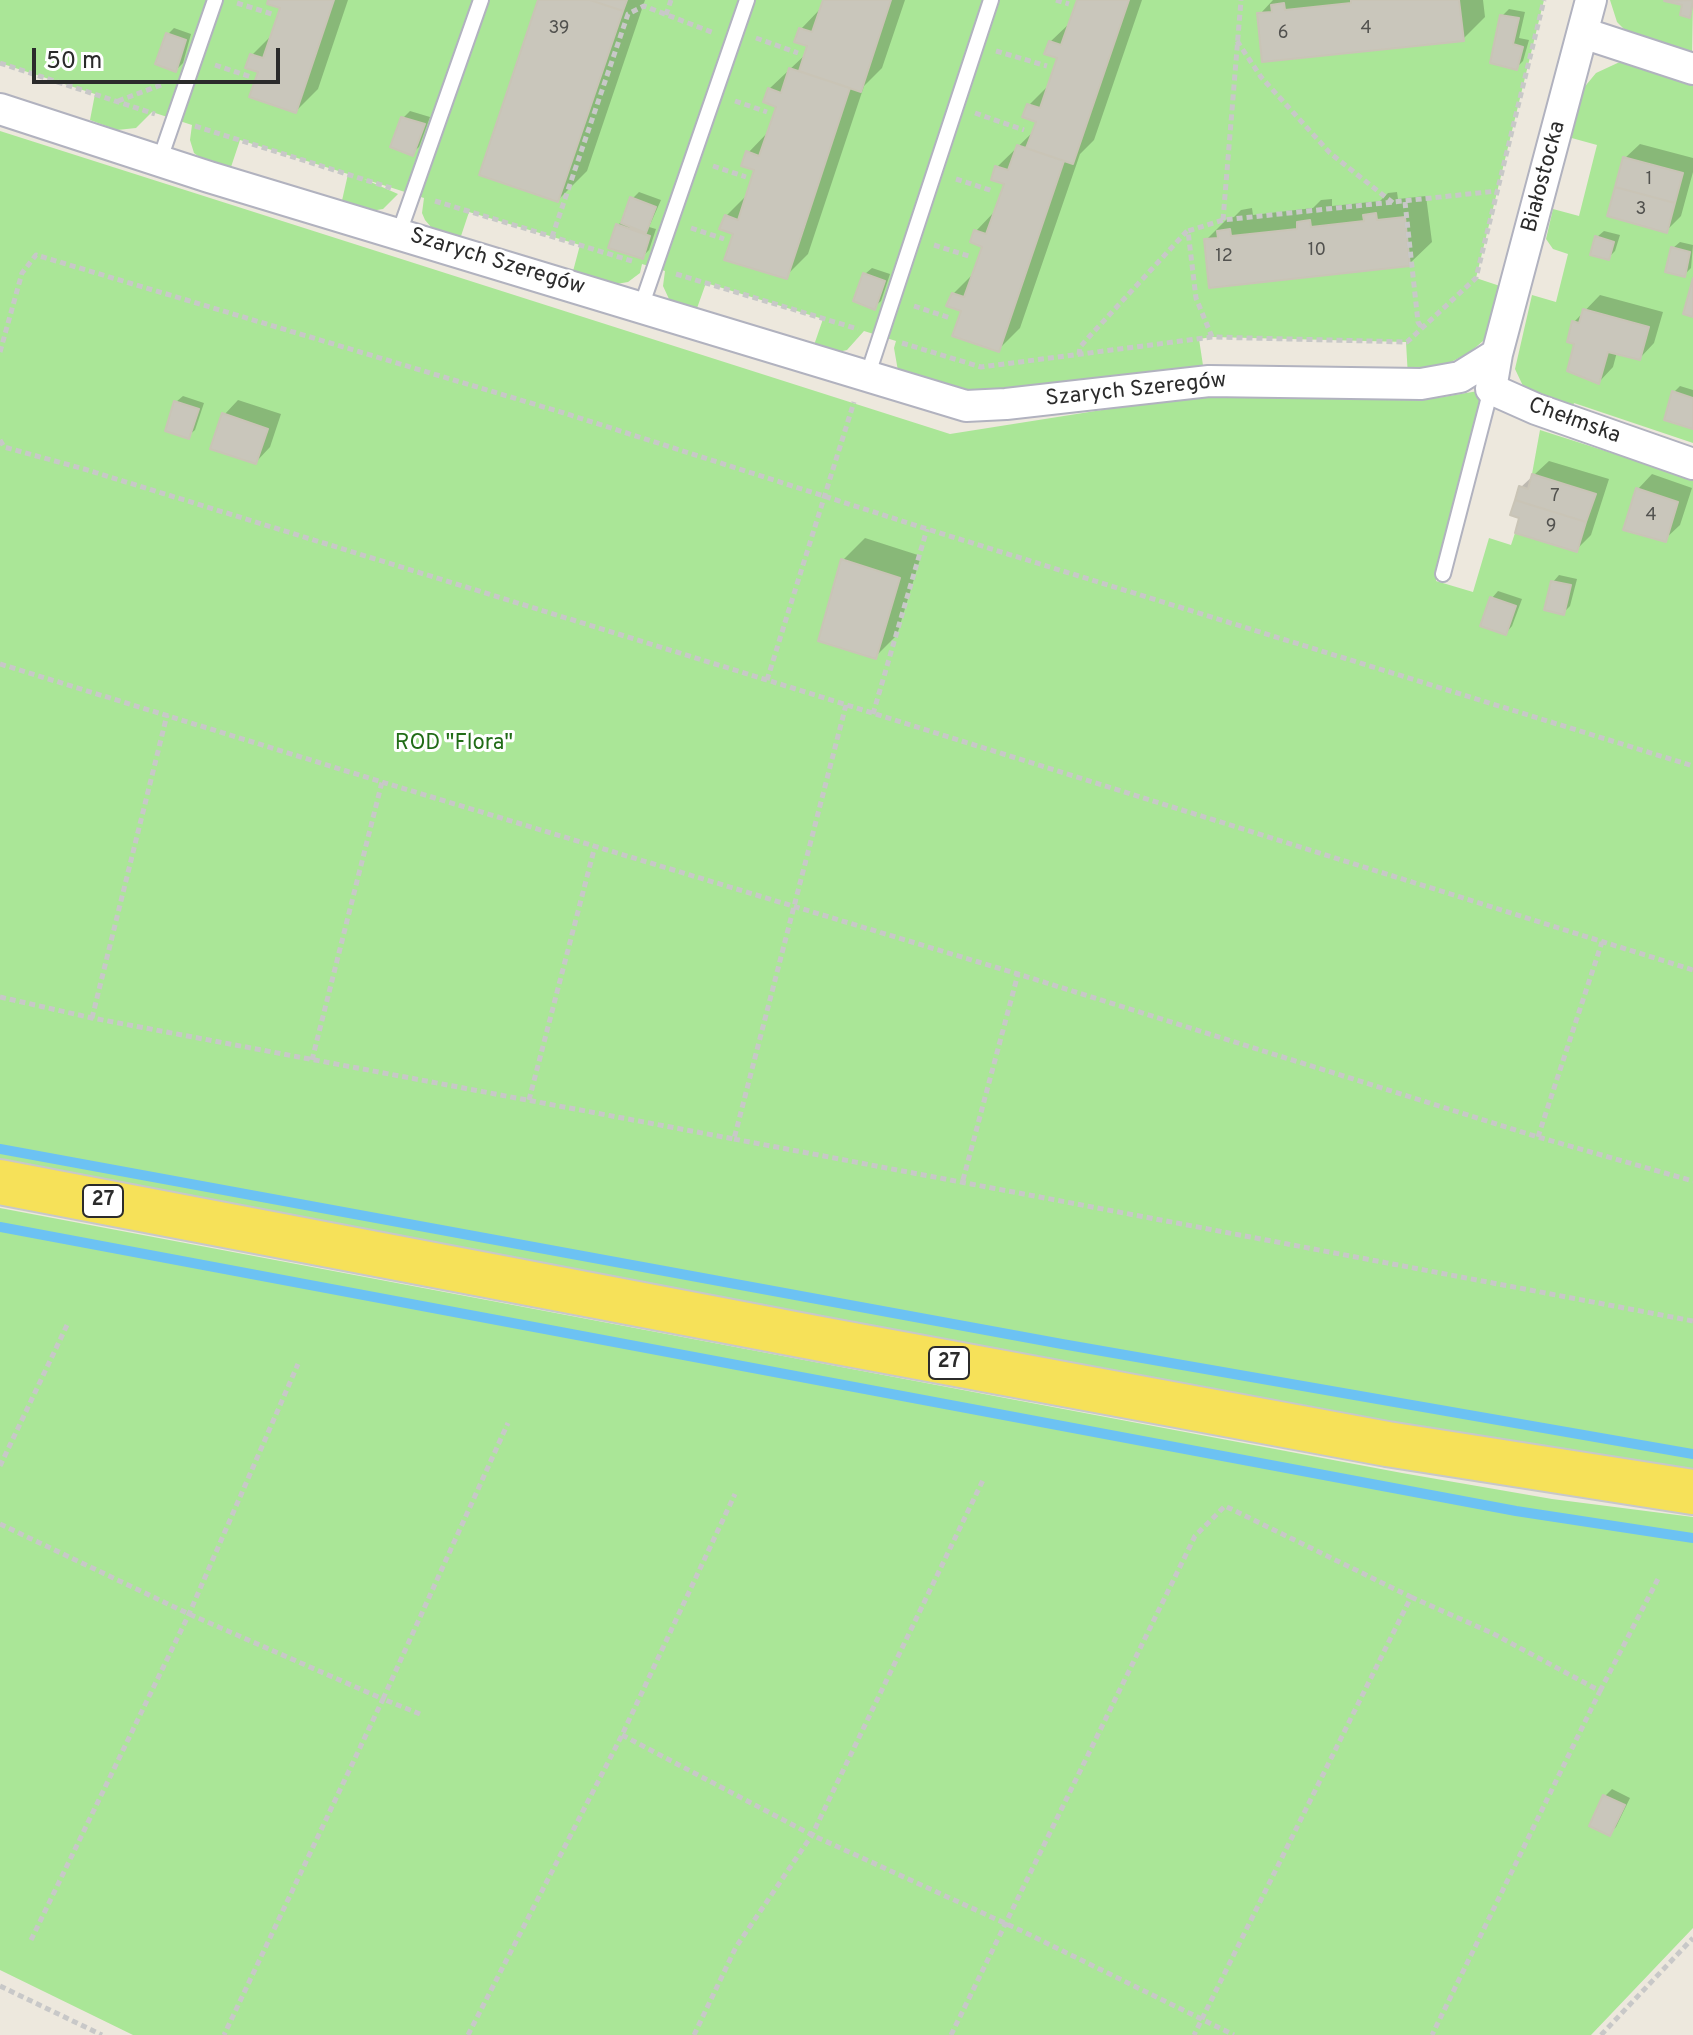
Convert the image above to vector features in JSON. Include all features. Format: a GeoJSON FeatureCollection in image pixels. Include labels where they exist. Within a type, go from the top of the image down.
{"type":"FeatureCollection","features":[{"type":"Feature","properties":{"kind":"main road","name":"27"},"geometry":{"type":"LineString","coordinates":[[0,1182],[1357,1439],[1693,1492]]}},
{"type":"Feature","properties":{"kind":"street","name":"Białostocka"},"geometry":{"type":"LineString","coordinates":[[1497,354],[1591,0]]}},
{"type":"Feature","properties":{"kind":"street"},"geometry":{"type":"LineString","coordinates":[[1583,33],[1693,69]]}},
{"type":"Feature","properties":{"kind":"street","name":"Szarych Szeregów"},"geometry":{"type":"LineString","coordinates":[[0,109],[159,162],[966,406],[1209,381],[1421,384],[1460,377],[1497,354]]}},
{"type":"Feature","properties":{"kind":"street"},"geometry":{"type":"LineString","coordinates":[[1491,389],[1497,354]]}},
{"type":"Feature","properties":{"kind":"street","name":"Chełmska"},"geometry":{"type":"LineString","coordinates":[[1491,389],[1536,409],[1693,464]]}},
{"type":"Feature","properties":{"kind":"lane"},"geometry":{"type":"LineString","coordinates":[[159,162],[215,0]]}},
{"type":"Feature","properties":{"kind":"lane","name":"Szarych Szeregów"},"geometry":{"type":"LineString","coordinates":[[399,233],[481,0]]}},
{"type":"Feature","properties":{"kind":"lane"},"geometry":{"type":"LineString","coordinates":[[641,307],[747,0]]}},
{"type":"Feature","properties":{"kind":"lane"},"geometry":{"type":"LineString","coordinates":[[865,376],[991,0]]}},
{"type":"Feature","properties":{"kind":"lane"},"geometry":{"type":"LineString","coordinates":[[1443,574],[1491,389]]}},
{"type":"Feature","properties":{"kind":"path"},"geometry":{"type":"LineString","coordinates":[[666,15],[671,0]]}},
{"type":"Feature","properties":{"kind":"path"},"geometry":{"type":"LineString","coordinates":[[1056,0],[1069,4]]}},
{"type":"Feature","properties":{"kind":"path"},"geometry":{"type":"LineString","coordinates":[[1223,220],[1241,0]]}},
{"type":"Feature","properties":{"kind":"path"},"geometry":{"type":"LineString","coordinates":[[0,63],[413,195],[981,367],[1212,337],[1407,342],[1476,278],[1544,0]]}},
{"type":"Feature","properties":{"kind":"path"},"geometry":{"type":"LineString","coordinates":[[232,1],[272,14]]}},
{"type":"Feature","properties":{"kind":"path"},"geometry":{"type":"LineString","coordinates":[[552,237],[628,14],[644,6],[733,40]]}},
{"type":"Feature","properties":{"kind":"path"},"geometry":{"type":"LineString","coordinates":[[752,37],[798,53]]}},
{"type":"Feature","properties":{"kind":"path"},"geometry":{"type":"LineString","coordinates":[[1237,41],[1261,77],[1319,142],[1393,203]]}},
{"type":"Feature","properties":{"kind":"path"},"geometry":{"type":"LineString","coordinates":[[995,51],[1047,66]]}},
{"type":"Feature","properties":{"kind":"path"},"geometry":{"type":"LineString","coordinates":[[211,64],[251,77]]}},
{"type":"Feature","properties":{"kind":"path"},"geometry":{"type":"LineString","coordinates":[[118,102],[169,82],[186,86]]}},
{"type":"Feature","properties":{"kind":"path"},"geometry":{"type":"LineString","coordinates":[[730,100],[767,112]]}},
{"type":"Feature","properties":{"kind":"path"},"geometry":{"type":"LineString","coordinates":[[974,112],[1024,130]]}},
{"type":"Feature","properties":{"kind":"path"},"geometry":{"type":"LineString","coordinates":[[708,164],[746,177]]}},
{"type":"Feature","properties":{"kind":"path"},"geometry":{"type":"LineString","coordinates":[[952,178],[993,191]]}},
{"type":"Feature","properties":{"kind":"path"},"geometry":{"type":"LineString","coordinates":[[1079,355],[1080,347],[1087,339],[1188,231],[1223,220],[1498,191]]}},
{"type":"Feature","properties":{"kind":"path"},"geometry":{"type":"LineString","coordinates":[[1405,202],[1418,322],[1422,328]]}},
{"type":"Feature","properties":{"kind":"path"},"geometry":{"type":"LineString","coordinates":[[686,226],[724,239]]}},
{"type":"Feature","properties":{"kind":"path"},"geometry":{"type":"LineString","coordinates":[[1188,231],[1196,298],[1212,337]]}},
{"type":"Feature","properties":{"kind":"path"},"geometry":{"type":"LineString","coordinates":[[930,243],[972,257]]}},
{"type":"Feature","properties":{"kind":"path"},"geometry":{"type":"LineString","coordinates":[[0,352],[22,273],[36,255],[549,409],[1693,766]]}},
{"type":"Feature","properties":{"kind":"path"},"geometry":{"type":"LineString","coordinates":[[910,304],[950,318]]}},
{"type":"Feature","properties":{"kind":"path"},"geometry":{"type":"LineString","coordinates":[[767,680],[823,495],[865,376]]}},
{"type":"Feature","properties":{"kind":"path"},"geometry":{"type":"LineString","coordinates":[[0,440],[4,447],[767,680],[1693,970]]}},
{"type":"Feature","properties":{"kind":"path"},"geometry":{"type":"LineString","coordinates":[[873,714],[927,529]]}},
{"type":"Feature","properties":{"kind":"path"},"geometry":{"type":"LineString","coordinates":[[0,664],[1018,974],[1538,1137],[1693,1181]]}},
{"type":"Feature","properties":{"kind":"path"},"geometry":{"type":"LineString","coordinates":[[734,1139],[846,705]]}},
{"type":"Feature","properties":{"kind":"path"},"geometry":{"type":"LineString","coordinates":[[92,1018],[167,715]]}},
{"type":"Feature","properties":{"kind":"path"},"geometry":{"type":"LineString","coordinates":[[312,1060],[382,782]]}},
{"type":"Feature","properties":{"kind":"path"},"geometry":{"type":"LineString","coordinates":[[529,1100],[595,846]]}},
{"type":"Feature","properties":{"kind":"path"},"geometry":{"type":"LineString","coordinates":[[1538,1137],[1602,942]]}},
{"type":"Feature","properties":{"kind":"path"},"geometry":{"type":"LineString","coordinates":[[963,1180],[1018,974]]}},
{"type":"Feature","properties":{"kind":"path"},"geometry":{"type":"LineString","coordinates":[[0,997],[92,1018],[963,1180],[1693,1321]]}},
{"type":"Feature","properties":{"kind":"path"},"geometry":{"type":"LineString","coordinates":[[0,1466],[68,1323]]}},
{"type":"Feature","properties":{"kind":"path"},"geometry":{"type":"LineString","coordinates":[[31,1940],[189,1614],[298,1364]]}},
{"type":"Feature","properties":{"kind":"path"},"geometry":{"type":"LineString","coordinates":[[224,2035],[383,1699],[508,1423]]}},
{"type":"Feature","properties":{"kind":"path"},"geometry":{"type":"LineString","coordinates":[[694,2035],[736,1947],[812,1835],[983,1480]]}},
{"type":"Feature","properties":{"kind":"path"},"geometry":{"type":"LineString","coordinates":[[468,2035],[622,1735],[735,1494]]}},
{"type":"Feature","properties":{"kind":"path"},"geometry":{"type":"LineString","coordinates":[[951,2035],[1195,1536],[1225,1506],[1492,1633],[1600,1691]]}},
{"type":"Feature","properties":{"kind":"path"},"geometry":{"type":"LineString","coordinates":[[0,1524],[189,1614],[420,1714]]}},
{"type":"Feature","properties":{"kind":"path"},"geometry":{"type":"LineString","coordinates":[[1432,2035],[1659,1577]]}},
{"type":"Feature","properties":{"kind":"path"},"geometry":{"type":"LineString","coordinates":[[1194,2035],[1411,1597]]}},
{"type":"Feature","properties":{"kind":"path"},"geometry":{"type":"LineString","coordinates":[[622,1735],[812,1835],[1007,1924],[1234,2035]]}},
{"type":"Feature","properties":{"kind":"path"},"geometry":{"type":"LineString","coordinates":[[1601,2035],[1693,1938]]}},
{"type":"Feature","properties":{"kind":"path"},"geometry":{"type":"LineString","coordinates":[[0,1986],[102,2035]]}},
{"type":"Feature","properties":{"kind":"green space"},"geometry":{"type":"Polygon","coordinates":[[[0,0],[1544,0],[1476,278],[1506,288],[1494,326],[1469,353],[1435,370],[1408,377],[1406,342],[1212,337],[1199,339],[1204,372],[974,398],[898,371],[894,348],[896,341],[864,331],[847,350],[838,352],[813,348],[823,319],[706,283],[696,311],[669,299],[663,286],[665,271],[642,264],[640,273],[628,282],[611,285],[572,275],[580,245],[469,212],[460,239],[431,227],[422,213],[424,198],[364,179],[398,194],[383,209],[371,211],[341,205],[348,174],[240,140],[230,170],[206,162],[194,153],[190,140],[192,125],[152,112],[136,128],[117,130],[90,120],[95,94],[0,63],[0,0]]]}},
{"type":"Feature","properties":{"kind":"green space"},"geometry":{"type":"Polygon","coordinates":[[[1610,0],[1693,0],[1692,55],[1632,37],[1617,22],[1610,0]]]}},
{"type":"Feature","properties":{"kind":"green space"},"geometry":{"type":"Polygon","coordinates":[[[1624,60],[1693,82],[1693,443],[1574,403],[1571,411],[1524,388],[1515,369],[1532,295],[1556,302],[1568,254],[1553,249],[1546,239],[1553,209],[1579,216],[1597,145],[1568,137],[1582,90],[1596,73],[1624,60]]]}},
{"type":"Feature","properties":{"kind":"green space","name":"ROD \"Flora\""},"geometry":{"type":"Polygon","coordinates":[[[0,131],[950,434],[1203,394],[1437,398],[1484,390],[1436,581],[1473,592],[1489,538],[1511,545],[1515,533],[1577,552],[1595,494],[1532,474],[1540,430],[1693,479],[1693,1469],[1496,1441],[0,1161],[0,131]]]}},
{"type":"Feature","properties":{"kind":"green space"},"geometry":{"type":"Polygon","coordinates":[[[0,1208],[1402,1473],[1552,1499],[1693,1517],[1693,1928],[1591,2035],[133,2035],[0,1970],[0,1208]]]}},
{"type":"Feature","properties":{"kind":"building"},"geometry":{"type":"Polygon","coordinates":[[[268,0],[334,0],[296,113],[249,97],[258,72],[245,68],[250,54],[263,58],[280,8],[267,4],[268,0]]]}},
{"type":"Feature","properties":{"kind":"building"},"geometry":{"type":"Polygon","coordinates":[[[538,0],[590,0],[623,11],[558,202],[479,175],[538,0]]]}},
{"type":"Feature","properties":{"kind":"building"},"geometry":{"type":"Polygon","coordinates":[[[590,0],[627,0],[623,11],[590,0]]]}},
{"type":"Feature","properties":{"kind":"building"},"geometry":{"type":"Polygon","coordinates":[[[823,0],[891,0],[861,92],[799,71],[807,46],[794,42],[799,28],[812,32],[823,0]]]}},
{"type":"Feature","properties":{"kind":"building"},"geometry":{"type":"Polygon","coordinates":[[[1077,0],[1129,0],[1073,164],[1026,148],[1036,122],[1022,117],[1027,104],[1040,108],[1057,58],[1044,54],[1049,41],[1061,45],[1077,0]]]}},
{"type":"Feature","properties":{"kind":"building"},"geometry":{"type":"Polygon","coordinates":[[[1351,0],[1459,0],[1464,41],[1262,62],[1257,13],[1272,12],[1271,5],[1284,3],[1285,10],[1351,3],[1351,0]]]}},
{"type":"Feature","properties":{"kind":"building"},"geometry":{"type":"Polygon","coordinates":[[[1693,0],[1690,18],[1680,15],[1682,5],[1664,1],[1693,0]]]}},
{"type":"Feature","properties":{"kind":"building"},"geometry":{"type":"Polygon","coordinates":[[[1500,15],[1519,18],[1513,44],[1523,47],[1517,70],[1490,63],[1500,15]]]}},
{"type":"Feature","properties":{"kind":"building"},"geometry":{"type":"Polygon","coordinates":[[[166,33],[186,40],[176,72],[155,64],[166,33]]]}},
{"type":"Feature","properties":{"kind":"building"},"geometry":{"type":"Polygon","coordinates":[[[789,68],[850,88],[787,279],[724,260],[733,234],[719,229],[725,215],[738,220],[754,170],[741,166],[746,151],[759,156],[776,107],[763,102],[768,88],[781,93],[789,68]]]}},
{"type":"Feature","properties":{"kind":"building"},"geometry":{"type":"Polygon","coordinates":[[[401,117],[425,124],[413,156],[390,147],[401,117]]]}},
{"type":"Feature","properties":{"kind":"building"},"geometry":{"type":"Polygon","coordinates":[[[1017,145],[1064,161],[999,352],[952,336],[961,311],[946,306],[952,293],[964,297],[982,247],[970,242],[974,230],[986,234],[1004,184],[991,180],[995,166],[1008,170],[1017,145]]]}},
{"type":"Feature","properties":{"kind":"building"},"geometry":{"type":"Polygon","coordinates":[[[1623,157],[1683,173],[1675,203],[1615,187],[1623,157]]]}},
{"type":"Feature","properties":{"kind":"building"},"geometry":{"type":"Polygon","coordinates":[[[1615,187],[1675,203],[1667,233],[1607,216],[1615,187]]]}},
{"type":"Feature","properties":{"kind":"building"},"geometry":{"type":"Polygon","coordinates":[[[630,197],[656,207],[646,233],[621,223],[630,197]]]}},
{"type":"Feature","properties":{"kind":"building"},"geometry":{"type":"Polygon","coordinates":[[[1376,213],[1377,220],[1405,217],[1410,266],[1209,288],[1204,239],[1218,238],[1217,231],[1230,229],[1231,236],[1297,229],[1297,222],[1310,220],[1311,227],[1364,221],[1363,215],[1376,213]]]}},
{"type":"Feature","properties":{"kind":"building"},"geometry":{"type":"Polygon","coordinates":[[[616,224],[650,236],[643,259],[608,248],[616,224]]]}},
{"type":"Feature","properties":{"kind":"building"},"geometry":{"type":"Polygon","coordinates":[[[1595,236],[1614,242],[1609,260],[1590,255],[1595,236]]]}},
{"type":"Feature","properties":{"kind":"building"},"geometry":{"type":"Polygon","coordinates":[[[1671,247],[1690,252],[1685,277],[1665,272],[1671,247]]]}},
{"type":"Feature","properties":{"kind":"building"},"geometry":{"type":"Polygon","coordinates":[[[863,273],[885,281],[875,310],[853,301],[863,273]]]}},
{"type":"Feature","properties":{"kind":"building"},"geometry":{"type":"Polygon","coordinates":[[[1693,278],[1693,317],[1683,314],[1693,278]]]}},
{"type":"Feature","properties":{"kind":"building"},"geometry":{"type":"Polygon","coordinates":[[[1583,309],[1649,327],[1640,360],[1608,352],[1599,384],[1567,371],[1574,344],[1567,342],[1572,321],[1579,323],[1583,309]]]}},
{"type":"Feature","properties":{"kind":"building"},"geometry":{"type":"Polygon","coordinates":[[[1672,391],[1693,398],[1693,429],[1664,420],[1672,391]]]}},
{"type":"Feature","properties":{"kind":"building"},"geometry":{"type":"Polygon","coordinates":[[[174,401],[199,409],[189,439],[165,431],[174,401]]]}},
{"type":"Feature","properties":{"kind":"building"},"geometry":{"type":"Polygon","coordinates":[[[222,413],[268,429],[256,464],[210,449],[222,413]]]}},
{"type":"Feature","properties":{"kind":"building"},"geometry":{"type":"Polygon","coordinates":[[[1532,474],[1596,494],[1586,522],[1515,500],[1519,486],[1528,489],[1532,474]]]}},
{"type":"Feature","properties":{"kind":"building"},"geometry":{"type":"Polygon","coordinates":[[[1636,488],[1678,502],[1666,542],[1623,530],[1636,488]]]}},
{"type":"Feature","properties":{"kind":"building"},"geometry":{"type":"Polygon","coordinates":[[[1515,500],[1586,522],[1577,552],[1515,533],[1519,518],[1510,515],[1515,500]]]}},
{"type":"Feature","properties":{"kind":"building"},"geometry":{"type":"Polygon","coordinates":[[[841,559],[900,578],[876,659],[818,641],[841,559]]]}},
{"type":"Feature","properties":{"kind":"building"},"geometry":{"type":"Polygon","coordinates":[[[1551,581],[1571,585],[1564,615],[1544,610],[1551,581]]]}},
{"type":"Feature","properties":{"kind":"building"},"geometry":{"type":"Polygon","coordinates":[[[1490,597],[1516,606],[1506,635],[1480,626],[1490,597]]]}},
{"type":"Feature","properties":{"kind":"building"},"geometry":{"type":"Polygon","coordinates":[[[1603,1795],[1625,1805],[1610,1836],[1589,1826],[1603,1795]]]}},
{"type":"Feature","properties":{"kind":"waterway"},"geometry":{"type":"LineString","coordinates":[[0,1149],[1062,1344],[1693,1454]]}},
{"type":"Feature","properties":{"kind":"waterway"},"geometry":{"type":"LineString","coordinates":[[0,1227],[1516,1511],[1693,1538]]}}]}
